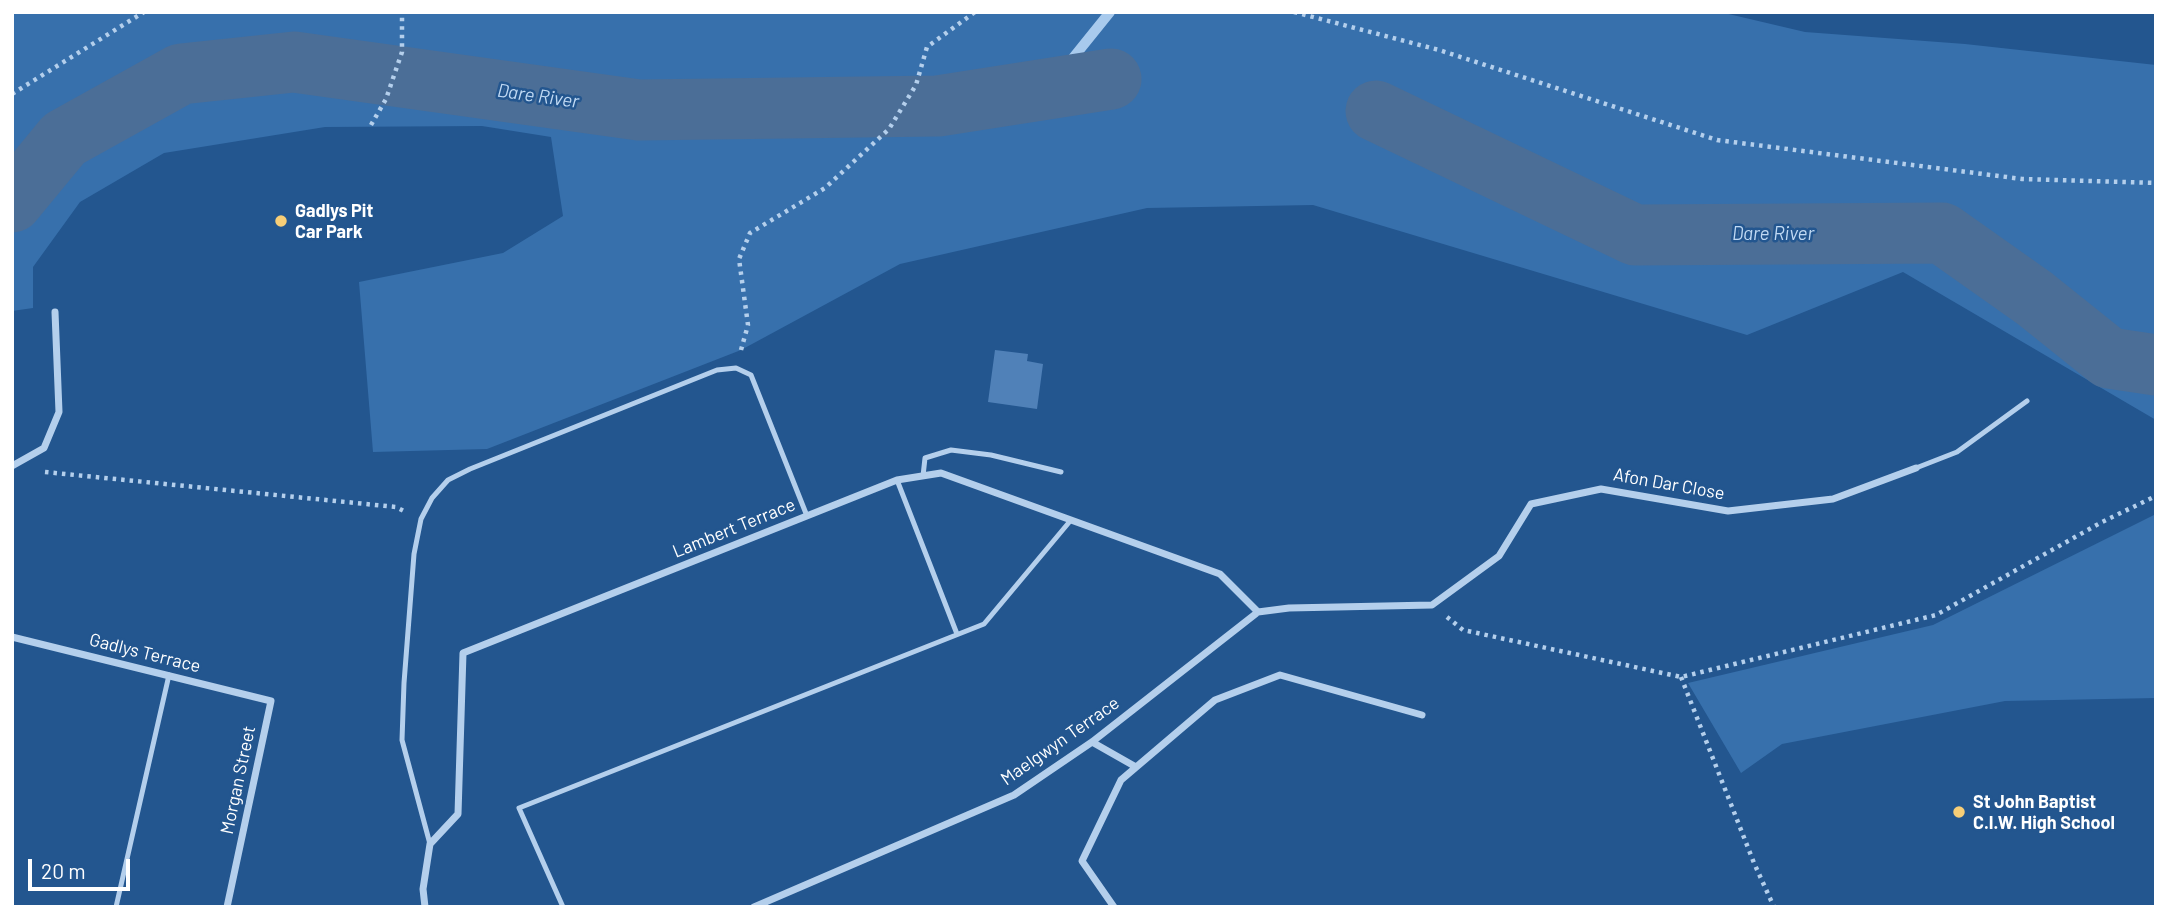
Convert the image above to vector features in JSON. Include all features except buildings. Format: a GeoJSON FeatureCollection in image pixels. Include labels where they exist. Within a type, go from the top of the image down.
{"type":"FeatureCollection","features":[{"type":"Feature","properties":{"kind":"street"},"geometry":{"type":"LineString","coordinates":[[12,466],[44,448],[59,412],[55,312]]}},
{"type":"Feature","properties":{"kind":"street","name":"Afon Dar Close"},"geometry":{"type":"LineString","coordinates":[[1433,605],[1499,556],[1531,504],[1601,489],[1728,511],[1833,499],[1916,468]]}},
{"type":"Feature","properties":{"kind":"street","name":"Lambert Terrace"},"geometry":{"type":"LineString","coordinates":[[430,844],[458,814],[463,653],[897,480],[941,473],[1220,574],[1258,612]]}},
{"type":"Feature","properties":{"kind":"street"},"geometry":{"type":"LineString","coordinates":[[1258,612],[1289,608],[1433,605]]}},
{"type":"Feature","properties":{"kind":"street","name":"Maelgwyn Terrace"},"geometry":{"type":"LineString","coordinates":[[754,907],[1014,795],[1092,741],[1258,612]]}},
{"type":"Feature","properties":{"kind":"street","name":"Gadlys Terrace"},"geometry":{"type":"LineString","coordinates":[[12,637],[271,701]]}},
{"type":"Feature","properties":{"kind":"street"},"geometry":{"type":"LineString","coordinates":[[1114,907],[1082,861],[1121,780],[1215,700],[1280,675],[1422,715]]}},
{"type":"Feature","properties":{"kind":"street","name":"Morgan Street"},"geometry":{"type":"LineString","coordinates":[[227,907],[271,701]]}},
{"type":"Feature","properties":{"kind":"street"},"geometry":{"type":"LineString","coordinates":[[1092,741],[1136,767]]}},
{"type":"Feature","properties":{"kind":"street"},"geometry":{"type":"LineString","coordinates":[[425,907],[424,889],[430,844]]}},
{"type":"Feature","properties":{"kind":"lane"},"geometry":{"type":"LineString","coordinates":[[430,844],[402,740],[404,683],[414,554],[421,519],[432,498],[448,480],[718,370],[736,368],[751,375],[807,516]]}},
{"type":"Feature","properties":{"kind":"lane"},"geometry":{"type":"LineString","coordinates":[[1916,468],[1956,452],[2027,401]]}},
{"type":"Feature","properties":{"kind":"lane"},"geometry":{"type":"LineString","coordinates":[[923,476],[925,458],[951,450],[991,455],[1061,472]]}},
{"type":"Feature","properties":{"kind":"lane"},"geometry":{"type":"LineString","coordinates":[[897,480],[957,634]]}},
{"type":"Feature","properties":{"kind":"lane"},"geometry":{"type":"LineString","coordinates":[[563,907],[519,808],[984,624],[1071,520]]}},
{"type":"Feature","properties":{"kind":"lane"},"geometry":{"type":"LineString","coordinates":[[116,907],[169,675]]}},
{"type":"Feature","properties":{"kind":"path"},"geometry":{"type":"LineString","coordinates":[[12,94],[144,12]]}},
{"type":"Feature","properties":{"kind":"path"},"geometry":{"type":"LineString","coordinates":[[371,125],[386,99],[402,52],[402,12]]}},
{"type":"Feature","properties":{"kind":"path"},"geometry":{"type":"LineString","coordinates":[[736,368],[748,325],[738,259],[750,233],[825,188],[889,129],[916,85],[927,47],[975,12]]}},
{"type":"Feature","properties":{"kind":"path"},"geometry":{"type":"LineString","coordinates":[[1294,12],[1439,50],[1717,140],[2022,179],[2156,183]]}},
{"type":"Feature","properties":{"kind":"path"},"geometry":{"type":"LineString","coordinates":[[40,471],[396,507],[421,519]]}},
{"type":"Feature","properties":{"kind":"path"},"geometry":{"type":"LineString","coordinates":[[1433,605],[1463,630],[1681,677],[1936,615],[2102,522],[2156,496]]}},
{"type":"Feature","properties":{"kind":"path"},"geometry":{"type":"LineString","coordinates":[[1681,677],[1774,907]]}},
{"type":"Feature","properties":{"kind":"shaded area"},"geometry":{"type":"Polygon","coordinates":[[[12,12],[1720,12],[1805,32],[1965,44],[2156,65],[2156,420],[1903,272],[1747,335],[1313,205],[1147,208],[900,264],[741,350],[487,449],[373,452],[359,282],[503,253],[563,216],[551,137],[482,126],[325,127],[164,153],[80,202],[33,267],[33,308],[12,311],[12,12]]]}},
{"type":"Feature","properties":{"kind":"shaded area"},"geometry":{"type":"Polygon","coordinates":[[[2156,514],[2156,698],[2005,701],[1782,744],[1741,773],[1688,683],[1933,625],[2156,514]]]}},
{"type":"Feature","properties":{"kind":"waterway"},"geometry":{"type":"LineString","coordinates":[[1048,89],[1110,12]]}},
{"type":"Feature","properties":{"kind":"waterway","name":"Dare River"},"geometry":{"type":"LineString","coordinates":[[12,202],[64,139],[181,74],[294,62],[639,110],[938,106],[1111,79]]}},
{"type":"Feature","properties":{"kind":"waterway","name":"Dare River"},"geometry":{"type":"LineString","coordinates":[[1376,111],[1635,235],[1942,233],[2034,298],[2109,358],[2156,365]]}},
{"type":"Feature","properties":{"kind":"place","name":"Gadlys Pit Car Park"},"geometry":{"type":"Point","coordinates":[281,221]}},
{"type":"Feature","properties":{"kind":"place","name":"St John Baptist C.I.W. High School"},"geometry":{"type":"Point","coordinates":[1959,812]}}]}
